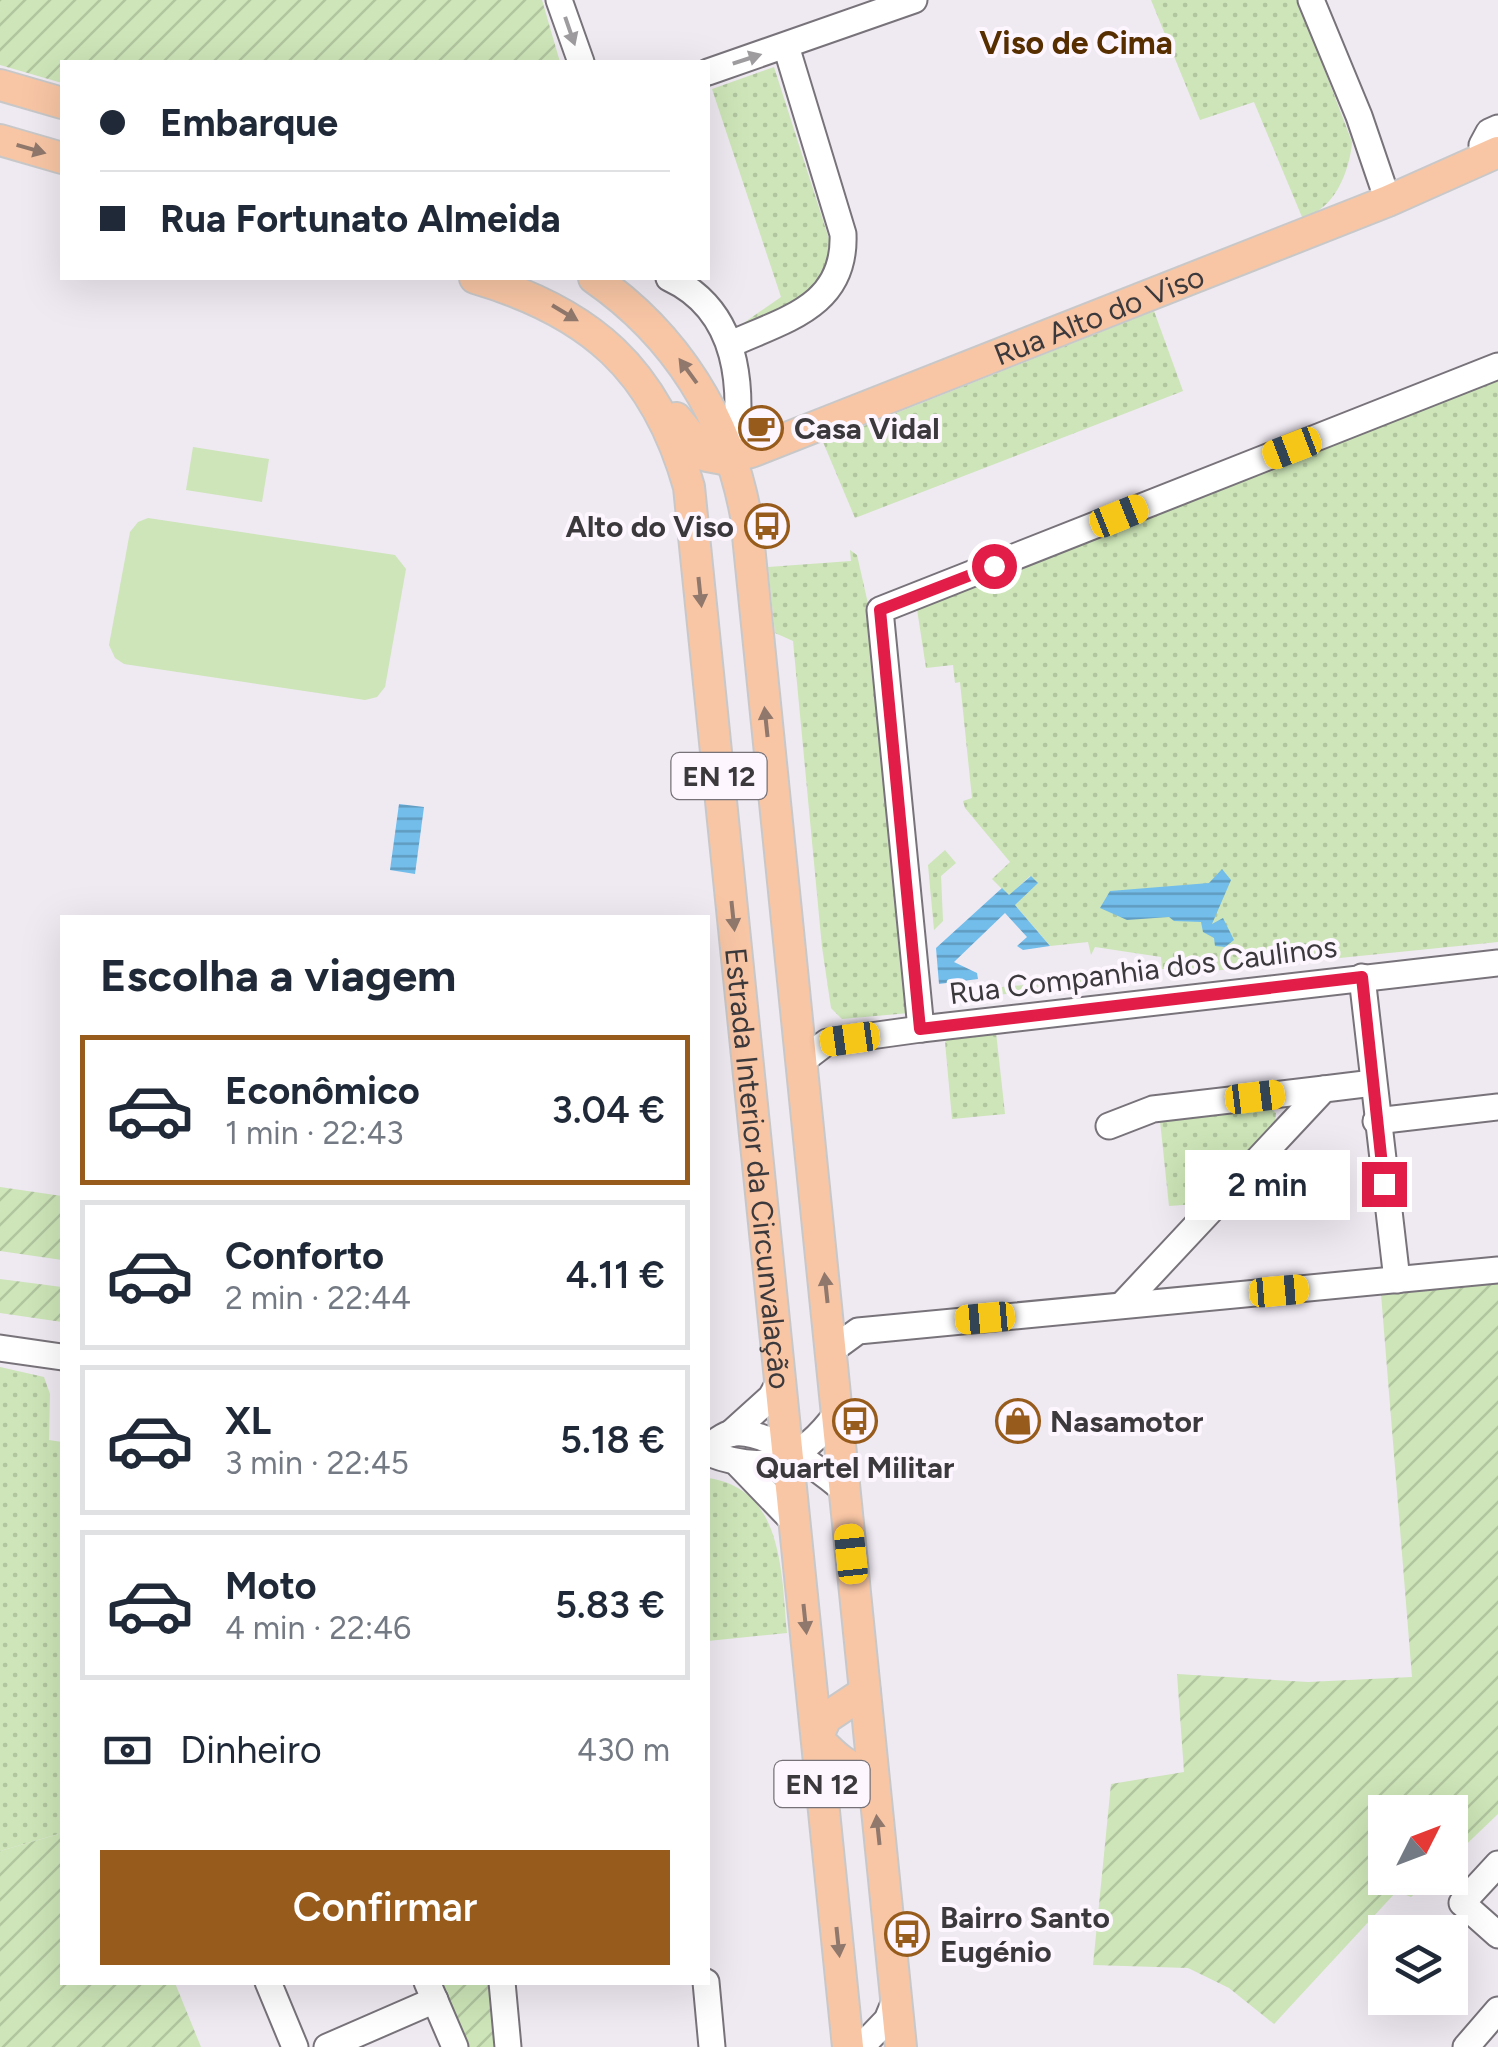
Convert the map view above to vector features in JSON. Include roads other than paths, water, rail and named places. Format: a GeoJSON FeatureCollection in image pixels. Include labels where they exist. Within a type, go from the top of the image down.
{"type":"FeatureCollection","features":[{"type":"Feature","properties":{"kind":"main road"},"geometry":{"type":"LineString","coordinates":[[0,85],[60,101]]}},
{"type":"Feature","properties":{"kind":"main road"},"geometry":{"type":"LineString","coordinates":[[0,140],[60,157]]}},
{"type":"Feature","properties":{"kind":"main road","name":"Rua Alto do Viso"},"geometry":{"type":"LineString","coordinates":[[734,457],[1484,160]]}},
{"type":"Feature","properties":{"kind":"main road","name":"Estrada Interior da Circunvalação"},"geometry":{"type":"LineString","coordinates":[[481,280],[555,306],[597,335],[637,375],[671,432],[689,487],[848,2047]]}},
{"type":"Feature","properties":{"kind":"main road","name":"EN 12"},"geometry":{"type":"LineString","coordinates":[[596,280],[639,315],[680,360],[714,413],[734,457],[746,516],[901,2047]]}},
{"type":"Feature","properties":{"kind":"main road"},"geometry":{"type":"LineString","coordinates":[[637,375],[700,451],[714,458],[734,457]]}},
{"type":"Feature","properties":{"kind":"main road"},"geometry":{"type":"LineString","coordinates":[[865,1692],[841,1704],[826,1718],[817,1738],[845,1763],[872,1772]]}},
{"type":"Feature","properties":{"kind":"street"},"geometry":{"type":"LineString","coordinates":[[559,0],[580,60]]}},
{"type":"Feature","properties":{"kind":"street"},"geometry":{"type":"LineString","coordinates":[[710,71],[914,0]]}},
{"type":"Feature","properties":{"kind":"street"},"geometry":{"type":"LineString","coordinates":[[1311,0],[1359,116],[1388,201]]}},
{"type":"Feature","properties":{"kind":"street"},"geometry":{"type":"LineString","coordinates":[[731,344],[808,310],[835,282],[844,258],[842,234],[786,46]]}},
{"type":"Feature","properties":{"kind":"street"},"geometry":{"type":"LineString","coordinates":[[1484,160],[1482,145],[1489,132],[1498,128]]}},
{"type":"Feature","properties":{"kind":"street"},"geometry":{"type":"LineString","coordinates":[[672,280],[700,298],[731,344],[740,420],[734,457]]}},
{"type":"Feature","properties":{"kind":"street"},"geometry":{"type":"LineString","coordinates":[[920,1029],[880,610],[1498,366]]}},
{"type":"Feature","properties":{"kind":"street","name":"Rua Companhia dos Caulinos"},"geometry":{"type":"LineString","coordinates":[[802,1062],[827,1042],[1498,963]]}},
{"type":"Feature","properties":{"kind":"street"},"geometry":{"type":"LineString","coordinates":[[1362,977],[1397,1280]]}},
{"type":"Feature","properties":{"kind":"street"},"geometry":{"type":"LineString","coordinates":[[1109,1126],[1153,1109],[1373,1083]]}},
{"type":"Feature","properties":{"kind":"street"},"geometry":{"type":"LineString","coordinates":[[1122,1305],[1324,1089]]}},
{"type":"Feature","properties":{"kind":"street"},"geometry":{"type":"LineString","coordinates":[[1376,1121],[1498,1107]]}},
{"type":"Feature","properties":{"kind":"street"},"geometry":{"type":"LineString","coordinates":[[832,1350],[858,1331],[1498,1270]]}},
{"type":"Feature","properties":{"kind":"street"},"geometry":{"type":"LineString","coordinates":[[0,1348],[60,1357]]}},
{"type":"Feature","properties":{"kind":"street"},"geometry":{"type":"LineString","coordinates":[[715,1445],[771,1397],[780,1381]]}},
{"type":"Feature","properties":{"kind":"street"},"geometry":{"type":"LineString","coordinates":[[739,1465],[774,1463],[809,1446],[836,1413]]}},
{"type":"Feature","properties":{"kind":"street"},"geometry":{"type":"LineString","coordinates":[[715,1445],[771,1442],[812,1463],[844,1490]]}},
{"type":"Feature","properties":{"kind":"street"},"geometry":{"type":"LineString","coordinates":[[715,1445],[794,1522]]}},
{"type":"Feature","properties":{"kind":"street"},"geometry":{"type":"LineString","coordinates":[[1498,1864],[1462,1903],[1498,1936]]}},
{"type":"Feature","properties":{"kind":"street"},"geometry":{"type":"LineString","coordinates":[[269,1985],[295,2047]]}},
{"type":"Feature","properties":{"kind":"street"},"geometry":{"type":"LineString","coordinates":[[502,1985],[508,2047]]}},
{"type":"Feature","properties":{"kind":"street"},"geometry":{"type":"LineString","coordinates":[[706,1985],[712,2047]]}},
{"type":"Feature","properties":{"kind":"street"},"geometry":{"type":"LineString","coordinates":[[328,2047],[431,1991],[455,2047]]}},
{"type":"Feature","properties":{"kind":"street"},"geometry":{"type":"LineString","coordinates":[[861,2047],[887,2020],[897,1996]]}},
{"type":"Feature","properties":{"kind":"street"},"geometry":{"type":"LineString","coordinates":[[1466,2047],[1498,2010]]}},
{"type":"Feature","properties":{"kind":"water"},"geometry":{"type":"Polygon","coordinates":[[[399,804],[424,807],[415,874],[390,870],[399,804]]]}},
{"type":"Feature","properties":{"kind":"water"},"geometry":{"type":"Polygon","coordinates":[[[1222,869],[1231,880],[1212,924],[1223,918],[1234,940],[1225,947],[1215,946],[1214,938],[1203,932],[1201,922],[1174,921],[1169,917],[1127,920],[1100,908],[1110,891],[1209,883],[1222,869]]]}},
{"type":"Feature","properties":{"kind":"water"},"geometry":{"type":"Polygon","coordinates":[[[1031,876],[1038,883],[1015,905],[1050,946],[1023,950],[1017,946],[1027,937],[1005,913],[954,962],[977,973],[978,979],[939,984],[936,948],[1002,888],[1009,895],[1031,876]]]}},
{"type":"Feature","properties":{"kind":"place","name":"Casa Vidal"},"geometry":{"type":"Point","coordinates":[761,428]}},
{"type":"Feature","properties":{"kind":"place","name":"Alto do Viso"},"geometry":{"type":"Point","coordinates":[767,526]}},
{"type":"Feature","properties":{"kind":"place","name":"Quartel Militar"},"geometry":{"type":"Point","coordinates":[855,1421]}},
{"type":"Feature","properties":{"kind":"place","name":"Nasamotor"},"geometry":{"type":"Point","coordinates":[1018,1421]}},
{"type":"Feature","properties":{"kind":"place","name":"Bairro Santo Eugénio"},"geometry":{"type":"Point","coordinates":[907,1934]}},
{"type":"Feature","properties":{"kind":"district","name":"Viso de Cima"},"geometry":{"type":"Point","coordinates":[1076,43]}}]}
